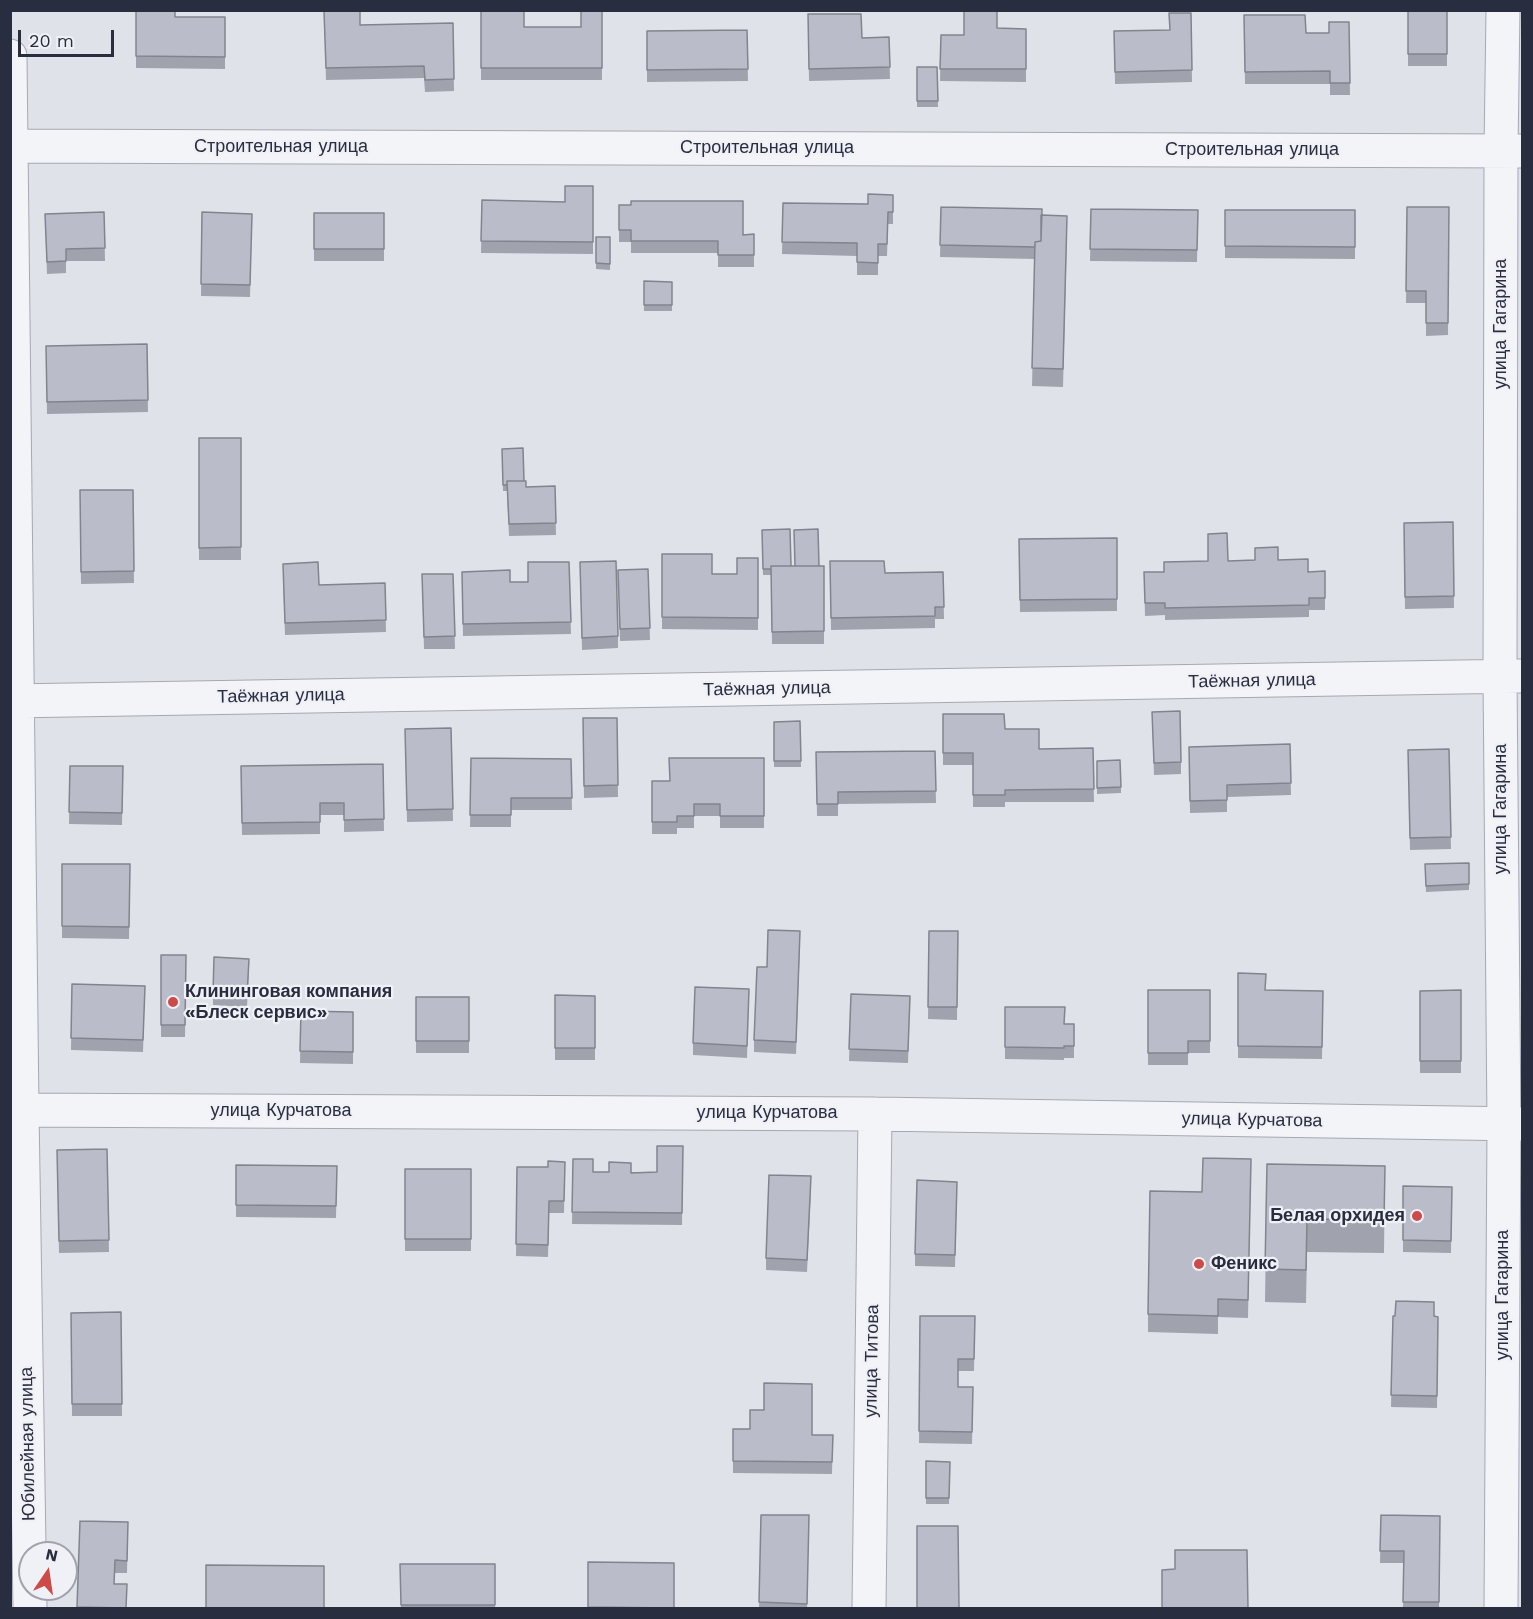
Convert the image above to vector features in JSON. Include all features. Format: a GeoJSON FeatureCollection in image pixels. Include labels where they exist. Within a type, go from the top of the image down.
{"type":"FeatureCollection","features":[{"type":"Feature","properties":{"kind":"street","name":"улица Гагарина"},"geometry":{"type":"LineString","coordinates":[[1501,1608],[1513,1124],[1512,151],[1503,10]]}},
{"type":"Feature","properties":{"kind":"street","name":"Юбилейная улица"},"geometry":{"type":"LineString","coordinates":[[10,56],[16,1110],[30,1608]]}},
{"type":"Feature","properties":{"kind":"street","name":"Строительная улица"},"geometry":{"type":"LineString","coordinates":[[12,146],[1512,151]]}},
{"type":"Feature","properties":{"kind":"street","name":"Таёжная улица"},"geometry":{"type":"LineString","coordinates":[[14,701],[1511,677]]}},
{"type":"Feature","properties":{"kind":"street","name":"улица Курчатова"},"geometry":{"type":"LineString","coordinates":[[16,1110],[875,1114],[1513,1124]]}},
{"type":"Feature","properties":{"kind":"street","name":"улица Титова"},"geometry":{"type":"LineString","coordinates":[[869,1608],[875,1114]]}},
{"type":"Feature","properties":{"kind":"building"},"geometry":{"type":"Polygon","coordinates":[[[136,10],[175,10],[175,17],[225,17],[225,57],[136,56],[136,10]]]}},
{"type":"Feature","properties":{"kind":"building"},"geometry":{"type":"Polygon","coordinates":[[[481,10],[524,10],[524,27],[581,27],[581,10],[602,10],[602,68],[481,68],[481,10]]]}},
{"type":"Feature","properties":{"kind":"building"},"geometry":{"type":"Polygon","coordinates":[[[964,10],[997,10],[997,28],[1026,29],[1026,69],[940,69],[941,35],[964,35],[964,10]]]}},
{"type":"Feature","properties":{"kind":"building"},"geometry":{"type":"Polygon","coordinates":[[[1408,10],[1447,10],[1447,54],[1408,54],[1408,10]]]}},
{"type":"Feature","properties":{"kind":"building"},"geometry":{"type":"Polygon","coordinates":[[[324,11],[360,11],[360,25],[453,23],[454,79],[425,80],[424,66],[326,68],[324,11]]]}},
{"type":"Feature","properties":{"kind":"building"},"geometry":{"type":"Polygon","coordinates":[[[1169,13],[1191,13],[1192,70],[1115,72],[1114,31],[1170,30],[1169,13]]]}},
{"type":"Feature","properties":{"kind":"building"},"geometry":{"type":"Polygon","coordinates":[[[808,14],[861,14],[862,38],[889,37],[890,67],[809,69],[808,14]]]}},
{"type":"Feature","properties":{"kind":"building"},"geometry":{"type":"Polygon","coordinates":[[[1244,15],[1305,15],[1306,33],[1329,33],[1329,22],[1349,22],[1350,83],[1330,83],[1330,71],[1245,72],[1244,15]]]}},
{"type":"Feature","properties":{"kind":"building"},"geometry":{"type":"Polygon","coordinates":[[[747,30],[748,69],[647,70],[647,31],[747,30]]]}},
{"type":"Feature","properties":{"kind":"building"},"geometry":{"type":"Polygon","coordinates":[[[917,67],[937,67],[938,101],[917,101],[917,67]]]}},
{"type":"Feature","properties":{"kind":"building"},"geometry":{"type":"Polygon","coordinates":[[[565,186],[593,186],[593,242],[481,241],[482,200],[565,202],[565,186]]]}},
{"type":"Feature","properties":{"kind":"building"},"geometry":{"type":"Polygon","coordinates":[[[868,194],[893,195],[893,212],[888,212],[887,244],[878,244],[878,263],[857,262],[857,243],[782,242],[783,203],[868,204],[868,194]]]}},
{"type":"Feature","properties":{"kind":"building"},"geometry":{"type":"Polygon","coordinates":[[[631,201],[743,201],[743,235],[754,234],[754,255],[718,255],[718,241],[631,241],[631,230],[619,230],[619,205],[631,205],[631,201]]]}},
{"type":"Feature","properties":{"kind":"building"},"geometry":{"type":"Polygon","coordinates":[[[941,207],[1042,209],[1041,241],[1035,242],[1035,247],[940,245],[941,207]]]}},
{"type":"Feature","properties":{"kind":"building"},"geometry":{"type":"Polygon","coordinates":[[[1407,207],[1449,207],[1448,323],[1426,323],[1426,291],[1406,291],[1407,207]]]}},
{"type":"Feature","properties":{"kind":"building"},"geometry":{"type":"Polygon","coordinates":[[[1091,209],[1198,210],[1197,250],[1090,249],[1091,209]]]}},
{"type":"Feature","properties":{"kind":"building"},"geometry":{"type":"Polygon","coordinates":[[[1225,210],[1355,210],[1355,247],[1225,246],[1225,210]]]}},
{"type":"Feature","properties":{"kind":"building"},"geometry":{"type":"Polygon","coordinates":[[[104,212],[105,248],[66,249],[66,261],[47,262],[45,214],[104,212]]]}},
{"type":"Feature","properties":{"kind":"building"},"geometry":{"type":"Polygon","coordinates":[[[202,212],[252,214],[250,285],[201,284],[202,212]]]}},
{"type":"Feature","properties":{"kind":"building"},"geometry":{"type":"Polygon","coordinates":[[[314,213],[384,213],[384,249],[314,249],[314,213]]]}},
{"type":"Feature","properties":{"kind":"building"},"geometry":{"type":"Polygon","coordinates":[[[1041,215],[1067,216],[1063,369],[1032,368],[1035,242],[1041,241],[1041,215]]]}},
{"type":"Feature","properties":{"kind":"building"},"geometry":{"type":"Polygon","coordinates":[[[596,237],[610,237],[610,264],[596,263],[596,237]]]}},
{"type":"Feature","properties":{"kind":"building"},"geometry":{"type":"Polygon","coordinates":[[[644,281],[672,282],[672,305],[644,305],[644,281]]]}},
{"type":"Feature","properties":{"kind":"building"},"geometry":{"type":"Polygon","coordinates":[[[147,344],[148,400],[47,402],[46,346],[147,344]]]}},
{"type":"Feature","properties":{"kind":"building"},"geometry":{"type":"Polygon","coordinates":[[[199,438],[241,438],[241,547],[199,548],[199,438]]]}},
{"type":"Feature","properties":{"kind":"building"},"geometry":{"type":"Polygon","coordinates":[[[523,448],[524,481],[507,481],[507,485],[503,485],[502,449],[523,448]]]}},
{"type":"Feature","properties":{"kind":"building"},"geometry":{"type":"Polygon","coordinates":[[[507,481],[526,481],[526,487],[555,486],[556,523],[509,524],[507,481]]]}},
{"type":"Feature","properties":{"kind":"building"},"geometry":{"type":"Polygon","coordinates":[[[80,490],[133,490],[134,571],[81,572],[80,490]]]}},
{"type":"Feature","properties":{"kind":"building"},"geometry":{"type":"Polygon","coordinates":[[[1453,522],[1454,596],[1405,597],[1404,523],[1453,522]]]}},
{"type":"Feature","properties":{"kind":"building"},"geometry":{"type":"Polygon","coordinates":[[[790,529],[791,566],[771,566],[771,569],[763,569],[762,530],[790,529]]]}},
{"type":"Feature","properties":{"kind":"building"},"geometry":{"type":"Polygon","coordinates":[[[818,529],[819,566],[795,566],[794,530],[818,529]]]}},
{"type":"Feature","properties":{"kind":"building"},"geometry":{"type":"Polygon","coordinates":[[[1227,533],[1228,561],[1255,560],[1255,548],[1278,547],[1278,560],[1308,559],[1308,572],[1325,571],[1325,598],[1309,598],[1309,605],[1165,608],[1165,603],[1145,603],[1144,572],[1164,572],[1164,562],[1208,561],[1208,534],[1227,533]]]}},
{"type":"Feature","properties":{"kind":"building"},"geometry":{"type":"Polygon","coordinates":[[[1117,538],[1117,599],[1020,600],[1019,539],[1117,538]]]}},
{"type":"Feature","properties":{"kind":"building"},"geometry":{"type":"Polygon","coordinates":[[[662,554],[712,554],[712,574],[737,574],[737,558],[758,558],[758,618],[662,617],[662,554]]]}},
{"type":"Feature","properties":{"kind":"building"},"geometry":{"type":"Polygon","coordinates":[[[616,561],[618,636],[582,638],[580,562],[616,561]]]}},
{"type":"Feature","properties":{"kind":"building"},"geometry":{"type":"Polygon","coordinates":[[[830,561],[884,561],[885,573],[943,572],[944,607],[935,607],[935,616],[831,618],[830,561]]]}},
{"type":"Feature","properties":{"kind":"building"},"geometry":{"type":"Polygon","coordinates":[[[318,562],[319,585],[385,583],[386,620],[285,623],[283,564],[318,562]]]}},
{"type":"Feature","properties":{"kind":"building"},"geometry":{"type":"Polygon","coordinates":[[[528,562],[569,562],[571,622],[463,624],[462,572],[510,570],[510,582],[528,582],[528,562]]]}},
{"type":"Feature","properties":{"kind":"building"},"geometry":{"type":"Polygon","coordinates":[[[771,566],[824,566],[824,631],[772,632],[771,566]]]}},
{"type":"Feature","properties":{"kind":"building"},"geometry":{"type":"Polygon","coordinates":[[[648,569],[650,628],[620,629],[618,570],[648,569]]]}},
{"type":"Feature","properties":{"kind":"building"},"geometry":{"type":"Polygon","coordinates":[[[422,574],[453,574],[455,636],[424,637],[422,574]]]}},
{"type":"Feature","properties":{"kind":"building"},"geometry":{"type":"Polygon","coordinates":[[[1180,711],[1181,762],[1154,763],[1152,712],[1180,711]]]}},
{"type":"Feature","properties":{"kind":"building"},"geometry":{"type":"Polygon","coordinates":[[[943,714],[1004,714],[1005,729],[1039,729],[1039,749],[1093,748],[1094,789],[1005,790],[1005,795],[973,795],[973,753],[943,753],[943,714]]]}},
{"type":"Feature","properties":{"kind":"building"},"geometry":{"type":"Polygon","coordinates":[[[583,718],[617,718],[618,785],[584,786],[583,718]]]}},
{"type":"Feature","properties":{"kind":"building"},"geometry":{"type":"Polygon","coordinates":[[[800,721],[801,761],[774,761],[774,722],[800,721]]]}},
{"type":"Feature","properties":{"kind":"building"},"geometry":{"type":"Polygon","coordinates":[[[451,728],[453,809],[407,810],[405,729],[451,728]]]}},
{"type":"Feature","properties":{"kind":"building"},"geometry":{"type":"Polygon","coordinates":[[[1290,744],[1291,783],[1227,785],[1227,800],[1190,801],[1189,747],[1290,744]]]}},
{"type":"Feature","properties":{"kind":"building"},"geometry":{"type":"Polygon","coordinates":[[[1449,749],[1451,837],[1410,838],[1408,750],[1449,749]]]}},
{"type":"Feature","properties":{"kind":"building"},"geometry":{"type":"Polygon","coordinates":[[[935,751],[936,791],[838,792],[838,804],[817,804],[816,752],[935,751]]]}},
{"type":"Feature","properties":{"kind":"building"},"geometry":{"type":"Polygon","coordinates":[[[471,758],[571,759],[572,798],[511,798],[511,815],[470,815],[471,758]]]}},
{"type":"Feature","properties":{"kind":"building"},"geometry":{"type":"Polygon","coordinates":[[[669,758],[764,758],[764,816],[720,816],[720,804],[694,804],[694,816],[677,816],[677,822],[652,822],[652,781],[670,781],[669,758]]]}},
{"type":"Feature","properties":{"kind":"building"},"geometry":{"type":"Polygon","coordinates":[[[1120,760],[1121,787],[1097,788],[1097,761],[1120,760]]]}},
{"type":"Feature","properties":{"kind":"building"},"geometry":{"type":"Polygon","coordinates":[[[383,764],[384,819],[344,820],[344,803],[320,803],[320,822],[242,823],[241,766],[383,764]]]}},
{"type":"Feature","properties":{"kind":"building"},"geometry":{"type":"Polygon","coordinates":[[[70,766],[123,766],[122,813],[69,812],[70,766]]]}},
{"type":"Feature","properties":{"kind":"building"},"geometry":{"type":"Polygon","coordinates":[[[1469,863],[1469,884],[1426,886],[1425,864],[1469,863]]]}},
{"type":"Feature","properties":{"kind":"building"},"geometry":{"type":"Polygon","coordinates":[[[62,864],[130,864],[129,927],[62,926],[62,864]]]}},
{"type":"Feature","properties":{"kind":"building"},"geometry":{"type":"Polygon","coordinates":[[[768,930],[800,931],[796,1042],[754,1040],[757,967],[767,967],[768,930]]]}},
{"type":"Feature","properties":{"kind":"building"},"geometry":{"type":"Polygon","coordinates":[[[929,931],[958,931],[957,1007],[928,1007],[929,931]]]}},
{"type":"Feature","properties":{"kind":"building","name":"Клининговая компания «Блеск сервис»"},"geometry":{"type":"Polygon","coordinates":[[[161,955],[186,955],[185,1025],[161,1025],[161,955]]]}},
{"type":"Feature","properties":{"kind":"building"},"geometry":{"type":"Polygon","coordinates":[[[214,957],[249,959],[247,995],[213,993],[214,957]]]}},
{"type":"Feature","properties":{"kind":"building"},"geometry":{"type":"Polygon","coordinates":[[[1238,973],[1266,974],[1265,990],[1323,991],[1322,1047],[1238,1046],[1238,973]]]}},
{"type":"Feature","properties":{"kind":"building"},"geometry":{"type":"Polygon","coordinates":[[[72,984],[145,986],[143,1040],[71,1038],[72,984]]]}},
{"type":"Feature","properties":{"kind":"building"},"geometry":{"type":"Polygon","coordinates":[[[695,987],[749,989],[747,1046],[693,1043],[695,987]]]}},
{"type":"Feature","properties":{"kind":"building"},"geometry":{"type":"Polygon","coordinates":[[[1148,990],[1210,990],[1210,1041],[1188,1041],[1188,1053],[1148,1053],[1148,990]]]}},
{"type":"Feature","properties":{"kind":"building"},"geometry":{"type":"Polygon","coordinates":[[[1461,990],[1461,1061],[1420,1061],[1420,991],[1461,990]]]}},
{"type":"Feature","properties":{"kind":"building"},"geometry":{"type":"Polygon","coordinates":[[[851,994],[910,996],[908,1051],[849,1049],[851,994]]]}},
{"type":"Feature","properties":{"kind":"building"},"geometry":{"type":"Polygon","coordinates":[[[555,995],[595,996],[595,1048],[555,1048],[555,995]]]}},
{"type":"Feature","properties":{"kind":"building"},"geometry":{"type":"Polygon","coordinates":[[[416,997],[469,997],[469,1041],[416,1041],[416,997]]]}},
{"type":"Feature","properties":{"kind":"building"},"geometry":{"type":"Polygon","coordinates":[[[1005,1007],[1065,1007],[1064,1024],[1074,1024],[1074,1046],[1064,1046],[1064,1048],[1005,1047],[1005,1007]]]}},
{"type":"Feature","properties":{"kind":"building"},"geometry":{"type":"Polygon","coordinates":[[[301,1011],[353,1012],[353,1052],[300,1051],[301,1011]]]}},
{"type":"Feature","properties":{"kind":"building"},"geometry":{"type":"Polygon","coordinates":[[[657,1146],[683,1146],[682,1213],[572,1212],[573,1159],[593,1159],[593,1172],[609,1172],[609,1162],[631,1163],[631,1173],[657,1172],[657,1146]]]}},
{"type":"Feature","properties":{"kind":"building"},"geometry":{"type":"Polygon","coordinates":[[[107,1149],[109,1240],[59,1241],[57,1150],[107,1149]]]}},
{"type":"Feature","properties":{"kind":"building","name":"Феникс"},"geometry":{"type":"Polygon","coordinates":[[[1203,1158],[1251,1159],[1248,1300],[1218,1299],[1218,1316],[1148,1314],[1150,1191],[1202,1192],[1203,1158]]]}},
{"type":"Feature","properties":{"kind":"building"},"geometry":{"type":"Polygon","coordinates":[[[548,1161],[565,1162],[564,1201],[549,1201],[548,1245],[516,1244],[517,1167],[548,1167],[548,1161]]]}},
{"type":"Feature","properties":{"kind":"building"},"geometry":{"type":"Polygon","coordinates":[[[1267,1164],[1385,1166],[1384,1220],[1307,1219],[1306,1270],[1265,1269],[1267,1164]]]}},
{"type":"Feature","properties":{"kind":"building"},"geometry":{"type":"Polygon","coordinates":[[[236,1165],[337,1166],[336,1206],[236,1205],[236,1165]]]}},
{"type":"Feature","properties":{"kind":"building"},"geometry":{"type":"Polygon","coordinates":[[[405,1169],[471,1169],[471,1239],[405,1239],[405,1169]]]}},
{"type":"Feature","properties":{"kind":"building"},"geometry":{"type":"Polygon","coordinates":[[[769,1175],[811,1176],[807,1260],[766,1258],[769,1175]]]}},
{"type":"Feature","properties":{"kind":"building"},"geometry":{"type":"Polygon","coordinates":[[[917,1180],[957,1182],[955,1255],[915,1254],[917,1180]]]}},
{"type":"Feature","properties":{"kind":"building"},"geometry":{"type":"Polygon","coordinates":[[[1403,1186],[1452,1187],[1451,1241],[1403,1240],[1403,1186]]]}},
{"type":"Feature","properties":{"kind":"building"},"geometry":{"type":"Polygon","coordinates":[[[1396,1301],[1434,1302],[1434,1316],[1438,1317],[1437,1396],[1391,1395],[1393,1316],[1395,1316],[1396,1301]]]}},
{"type":"Feature","properties":{"kind":"building"},"geometry":{"type":"Polygon","coordinates":[[[121,1312],[122,1404],[72,1404],[71,1313],[121,1312]]]}},
{"type":"Feature","properties":{"kind":"building"},"geometry":{"type":"Polygon","coordinates":[[[920,1316],[975,1316],[974,1359],[958,1359],[958,1387],[973,1387],[972,1432],[919,1431],[920,1316]]]}},
{"type":"Feature","properties":{"kind":"building"},"geometry":{"type":"Polygon","coordinates":[[[764,1383],[812,1384],[812,1435],[833,1435],[832,1462],[733,1461],[733,1429],[750,1429],[750,1410],[764,1410],[764,1383]]]}},
{"type":"Feature","properties":{"kind":"building"},"geometry":{"type":"Polygon","coordinates":[[[926,1461],[950,1462],[949,1498],[926,1498],[926,1461]]]}},
{"type":"Feature","properties":{"kind":"building"},"geometry":{"type":"Polygon","coordinates":[[[761,1515],[809,1515],[807,1604],[759,1602],[761,1515]]]}},
{"type":"Feature","properties":{"kind":"building"},"geometry":{"type":"Polygon","coordinates":[[[1381,1515],[1440,1516],[1439,1602],[1403,1602],[1404,1551],[1380,1551],[1381,1515]]]}},
{"type":"Feature","properties":{"kind":"building"},"geometry":{"type":"Polygon","coordinates":[[[80,1521],[128,1522],[127,1561],[115,1560],[114,1584],[127,1584],[126,1608],[77,1607],[80,1521]]]}},
{"type":"Feature","properties":{"kind":"building"},"geometry":{"type":"Polygon","coordinates":[[[917,1526],[958,1526],[959,1608],[917,1608],[917,1526]]]}},
{"type":"Feature","properties":{"kind":"building"},"geometry":{"type":"Polygon","coordinates":[[[1175,1550],[1247,1550],[1248,1608],[1162,1608],[1162,1570],[1175,1569],[1175,1550]]]}},
{"type":"Feature","properties":{"kind":"building"},"geometry":{"type":"Polygon","coordinates":[[[588,1562],[674,1563],[674,1608],[588,1607],[588,1562]]]}},
{"type":"Feature","properties":{"kind":"building"},"geometry":{"type":"Polygon","coordinates":[[[400,1564],[495,1564],[495,1605],[401,1605],[400,1564]]]}},
{"type":"Feature","properties":{"kind":"building"},"geometry":{"type":"Polygon","coordinates":[[[206,1565],[324,1566],[324,1608],[206,1608],[206,1565]]]}},
{"type":"Feature","properties":{"kind":"place","name":"Клининговая компания «Блеск сервис»"},"geometry":{"type":"Point","coordinates":[173,1002]}},
{"type":"Feature","properties":{"kind":"place","name":"Белая орхидея"},"geometry":{"type":"Point","coordinates":[1417,1216]}},
{"type":"Feature","properties":{"kind":"place","name":"Феникс"},"geometry":{"type":"Point","coordinates":[1199,1264]}}]}
